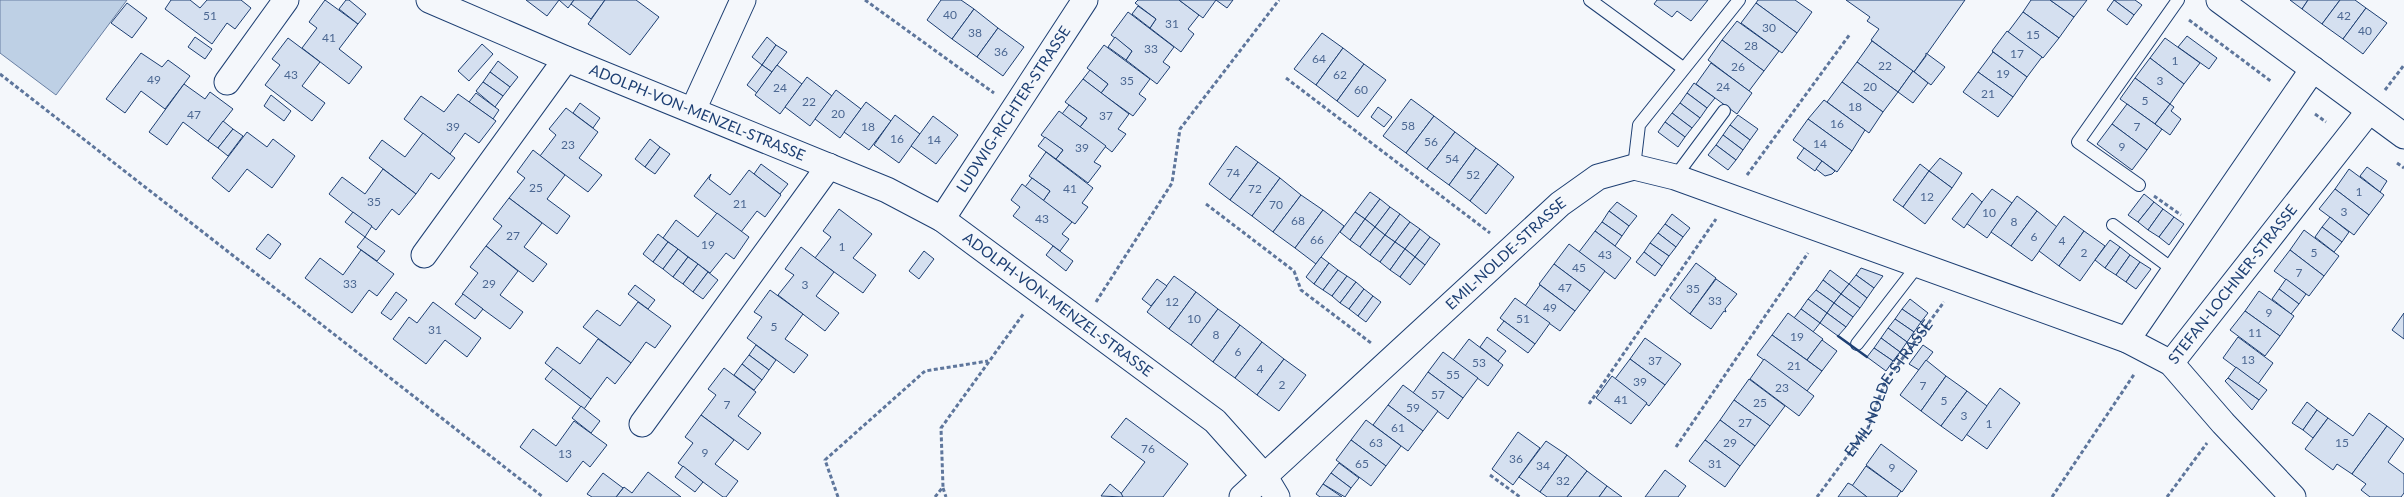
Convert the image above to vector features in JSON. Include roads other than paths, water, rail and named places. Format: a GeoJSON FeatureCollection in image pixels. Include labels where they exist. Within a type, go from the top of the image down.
{"type":"FeatureCollection","features":[{"type":"Feature","properties":{"kind":"street"},"geometry":{"type":"LineString","coordinates":[[227,82],[286,0]]}},
{"type":"Feature","properties":{"kind":"street","name":"ADOLPH-VON-MENZEL-STRASSE"},"geometry":{"type":"LineString","coordinates":[[429,0],[566,59],[886,190],[942,219],[1214,421],[1271,487]]}},
{"type":"Feature","properties":{"kind":"street"},"geometry":{"type":"LineString","coordinates":[[693,110],[743,0]]}},
{"type":"Feature","properties":{"kind":"street","name":"LUDWIG-RICHTER-STRASSE"},"geometry":{"type":"LineString","coordinates":[[942,219],[1085,0]]}},
{"type":"Feature","properties":{"kind":"street"},"geometry":{"type":"LineString","coordinates":[[2219,0],[2404,136]]}},
{"type":"Feature","properties":{"kind":"street"},"geometry":{"type":"LineString","coordinates":[[424,255],[566,59]]}},
{"type":"Feature","properties":{"kind":"street"},"geometry":{"type":"LineString","coordinates":[[2127,340],[2313,70]]}},
{"type":"Feature","properties":{"kind":"street","name":"STEFAN-LOCHNER-STRASSE"},"geometry":{"type":"LineString","coordinates":[[2293,497],[2223,423],[2171,363],[2369,111]]}},
{"type":"Feature","properties":{"kind":"street"},"geometry":{"type":"LineString","coordinates":[[642,424],[829,166]]}},
{"type":"Feature","properties":{"kind":"street","name":"EMIL-NOLDE-STRASSE"},"geometry":{"type":"LineString","coordinates":[[1242,497],[1271,487],[1392,359],[1560,204],[1598,177],[1634,167],[1675,177],[1960,279],[2127,340],[2171,363]]}},
{"type":"Feature","properties":{"kind":"lane"},"geometry":{"type":"LineString","coordinates":[[1590,0],[1683,68]]}},
{"type":"Feature","properties":{"kind":"lane"},"geometry":{"type":"LineString","coordinates":[[1634,167],[1640,125],[1683,68],[1739,0]]}},
{"type":"Feature","properties":{"kind":"lane"},"geometry":{"type":"LineString","coordinates":[[2139,185],[2078,142],[2178,0]]}},
{"type":"Feature","properties":{"kind":"lane"},"geometry":{"type":"LineString","coordinates":[[1675,177],[1724,111]]}},
{"type":"Feature","properties":{"kind":"lane"},"geometry":{"type":"LineString","coordinates":[[2113,226],[2175,270]]}},
{"type":"Feature","properties":{"kind":"lane"},"geometry":{"type":"LineString","coordinates":[[1857,344],[1918,264]]}},
{"type":"Feature","properties":{"kind":"water"},"geometry":{"type":"Polygon","coordinates":[[[0,0],[127,0],[56,95],[0,53],[0,0]]]}}]}
